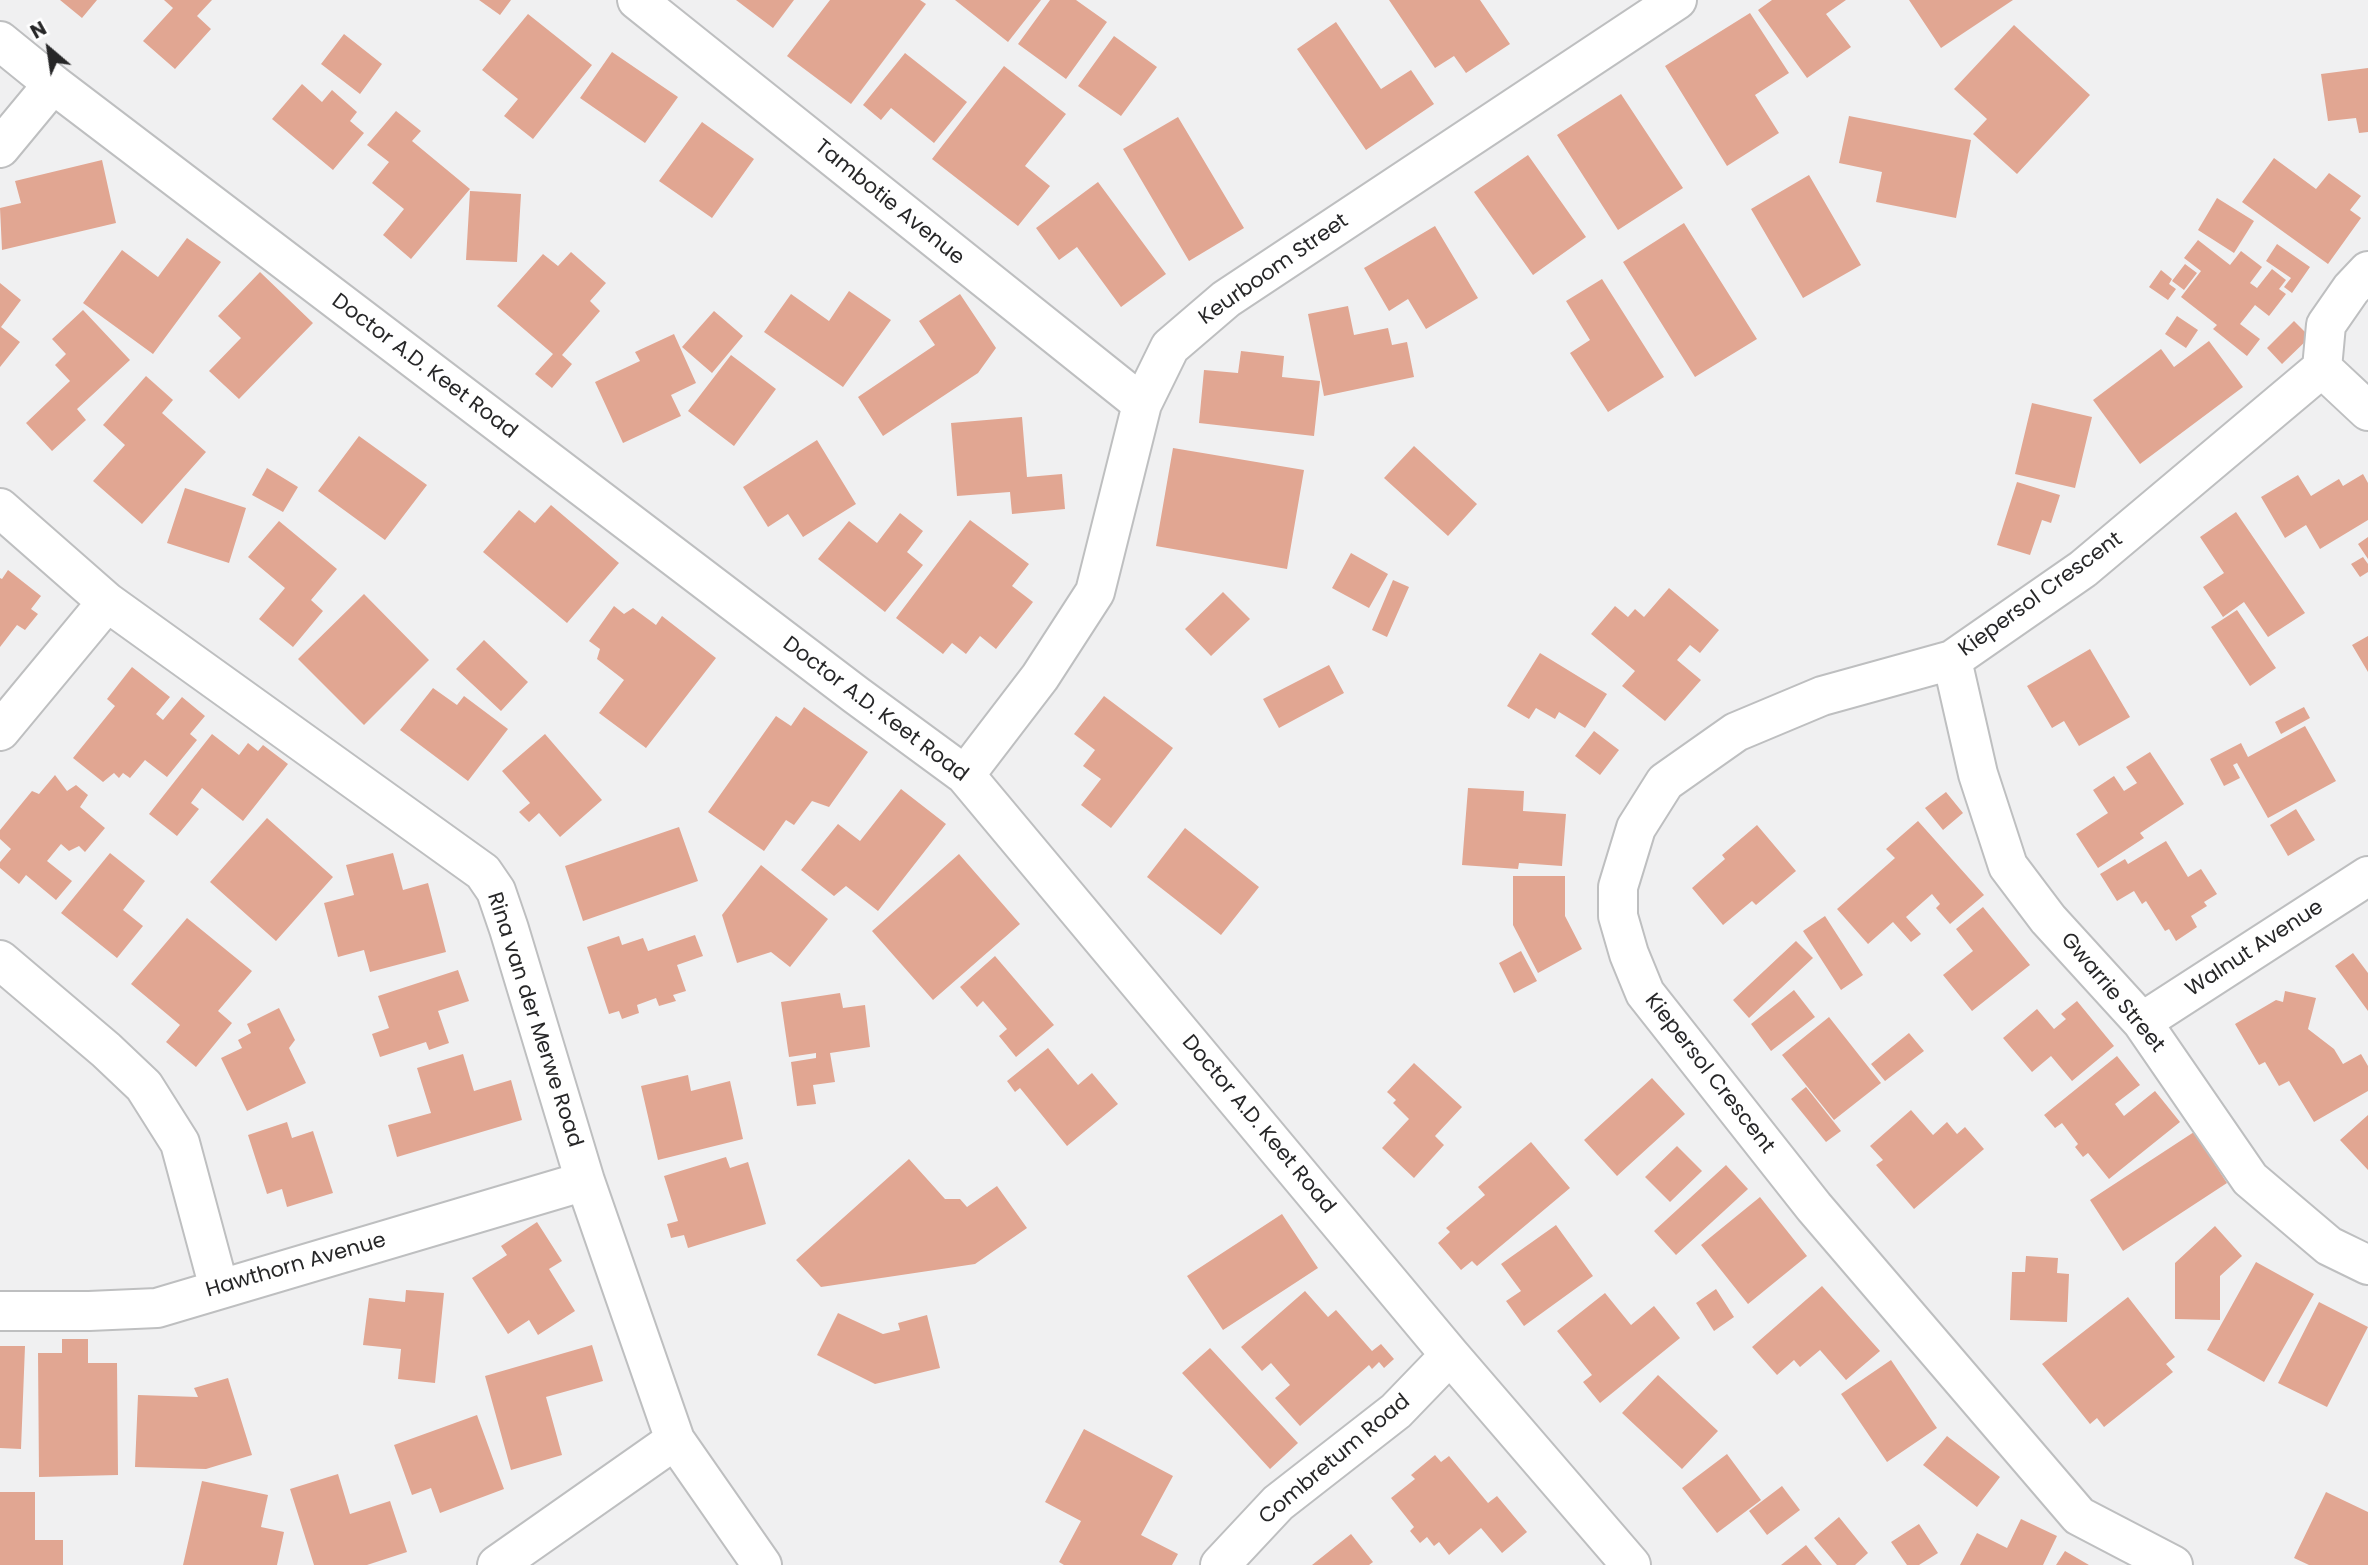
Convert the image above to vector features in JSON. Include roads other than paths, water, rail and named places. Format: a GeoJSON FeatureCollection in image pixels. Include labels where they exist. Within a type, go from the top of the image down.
{"type":"FeatureCollection","features":[{"type":"Feature","properties":{"kind":"street","name":"Tambotie Avenue"},"geometry":{"type":"LineString","coordinates":[[637,0],[1142,404]]}},
{"type":"Feature","properties":{"kind":"street","name":"Keurboom Street"},"geometry":{"type":"LineString","coordinates":[[965,775],[1040,677],[1095,592],[1142,404],[1170,347],[1226,299],[1677,0]]}},
{"type":"Feature","properties":{"kind":"street","name":"Doctor A.D. Keet Road"},"geometry":{"type":"LineString","coordinates":[[0,41],[856,695],[965,775],[1450,1355],[1631,1565]]}},
{"type":"Feature","properties":{"kind":"street"},"geometry":{"type":"LineString","coordinates":[[0,148],[53,84]]}},
{"type":"Feature","properties":{"kind":"street"},"geometry":{"type":"LineString","coordinates":[[2368,271],[2351,289],[2326,325],[2322,368],[2368,411]]}},
{"type":"Feature","properties":{"kind":"street","name":"Kiepersol Crescent"},"geometry":{"type":"LineString","coordinates":[[2174,1565],[2079,1516],[1814,1207],[1645,993],[1629,954],[1618,916],[1618,887],[1636,828],[1665,782],[1736,732],[1822,696],[1952,660],[2083,569],[2322,368]]}},
{"type":"Feature","properties":{"kind":"street","name":"Rina van der Merwe Road"},"geometry":{"type":"LineString","coordinates":[[0,508],[107,601],[483,872],[496,891],[509,929],[585,1181],[675,1440],[762,1565]]}},
{"type":"Feature","properties":{"kind":"street"},"geometry":{"type":"LineString","coordinates":[[0,731],[107,601]]}},
{"type":"Feature","properties":{"kind":"street","name":"Gwarrie Street"},"geometry":{"type":"LineString","coordinates":[[1952,660],[1978,774],[2008,866],[2048,919],[2142,1022],[2250,1179],[2329,1246],[2368,1265]]}},
{"type":"Feature","properties":{"kind":"street","name":"Walnut Avenue"},"geometry":{"type":"LineString","coordinates":[[2142,1022],[2368,876]]}},
{"type":"Feature","properties":{"kind":"street"},"geometry":{"type":"LineString","coordinates":[[0,960],[144,1086],[180,1143],[219,1288]]}},
{"type":"Feature","properties":{"kind":"street","name":"Hawthorn Avenue"},"geometry":{"type":"LineString","coordinates":[[0,1311],[158,1308],[585,1181]]}},
{"type":"Feature","properties":{"kind":"street","name":"Combretum Road"},"geometry":{"type":"LineString","coordinates":[[1220,1565],[1278,1503],[1396,1411],[1450,1355]]}},
{"type":"Feature","properties":{"kind":"street"},"geometry":{"type":"LineString","coordinates":[[498,1565],[675,1440]]}}]}
